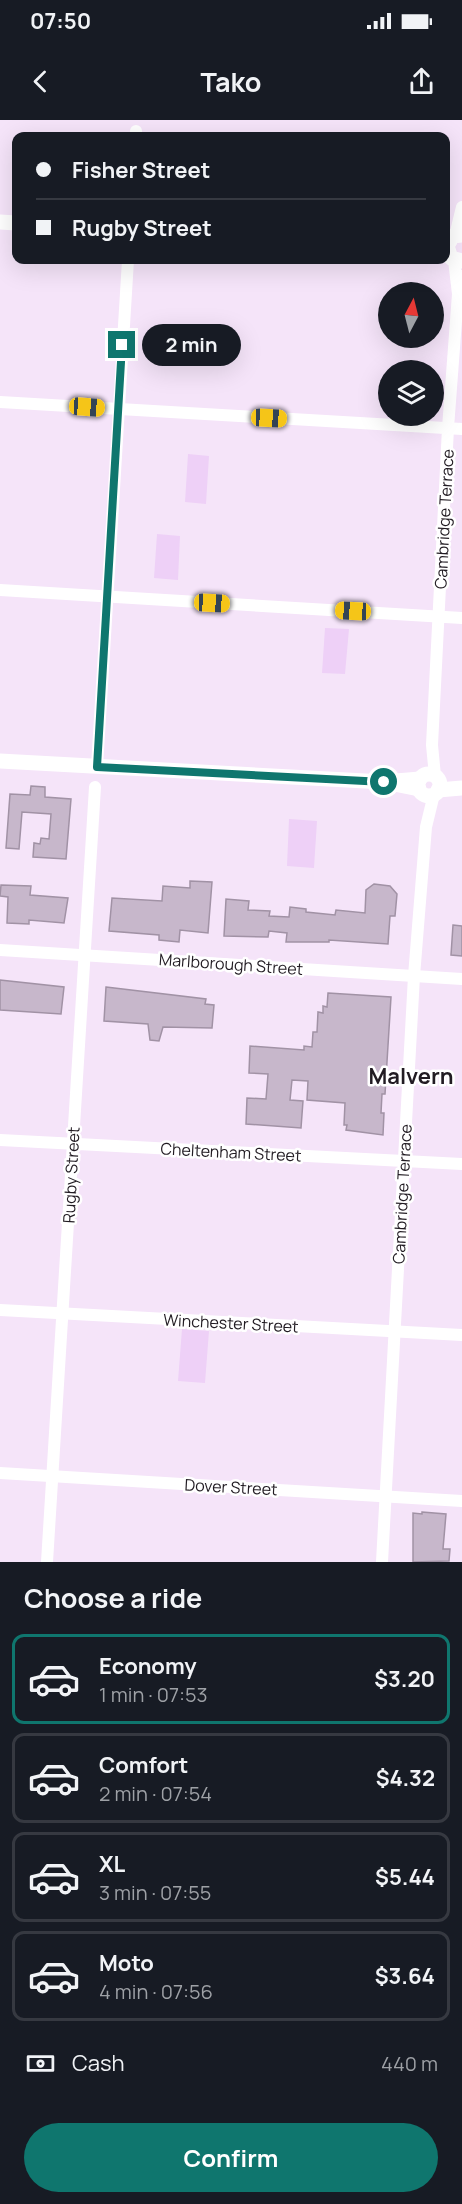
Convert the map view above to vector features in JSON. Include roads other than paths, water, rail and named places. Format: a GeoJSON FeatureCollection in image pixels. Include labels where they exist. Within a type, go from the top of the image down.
{"type":"FeatureCollection","features":[{"type":"Feature","properties":{"kind":"street","name":"Cambridge Terrace"},"geometry":{"type":"LineString","coordinates":[[458,294],[452,248],[462,207]]}},
{"type":"Feature","properties":{"kind":"street"},"geometry":{"type":"LineString","coordinates":[[97,767],[128,264]]}},
{"type":"Feature","properties":{"kind":"street","name":"Cambridge Terrace"},"geometry":{"type":"LineString","coordinates":[[382,1562],[414,976],[432,745],[448,428],[458,294],[462,276]]}},
{"type":"Feature","properties":{"kind":"street"},"geometry":{"type":"LineString","coordinates":[[0,402],[462,429]]}},
{"type":"Feature","properties":{"kind":"street"},"geometry":{"type":"LineString","coordinates":[[0,590],[462,618]]}},
{"type":"Feature","properties":{"kind":"street"},"geometry":{"type":"LineString","coordinates":[[0,761],[462,787]]}},
{"type":"Feature","properties":{"kind":"street","name":"Rugby Street"},"geometry":{"type":"LineString","coordinates":[[47,1562],[95,787]]}},
{"type":"Feature","properties":{"kind":"street","name":"Marlborough Street"},"geometry":{"type":"LineString","coordinates":[[0,950],[462,979]]}},
{"type":"Feature","properties":{"kind":"street","name":"Cheltenham Street"},"geometry":{"type":"LineString","coordinates":[[0,1140],[462,1164]]}},
{"type":"Feature","properties":{"kind":"street","name":"Winchester Street"},"geometry":{"type":"LineString","coordinates":[[0,1310],[462,1335]]}},
{"type":"Feature","properties":{"kind":"street","name":"Dover Street"},"geometry":{"type":"LineString","coordinates":[[0,1473],[462,1501]]}},
{"type":"Feature","properties":{"kind":"district","name":"Malvern"},"geometry":{"type":"Point","coordinates":[411,1076]}}]}
